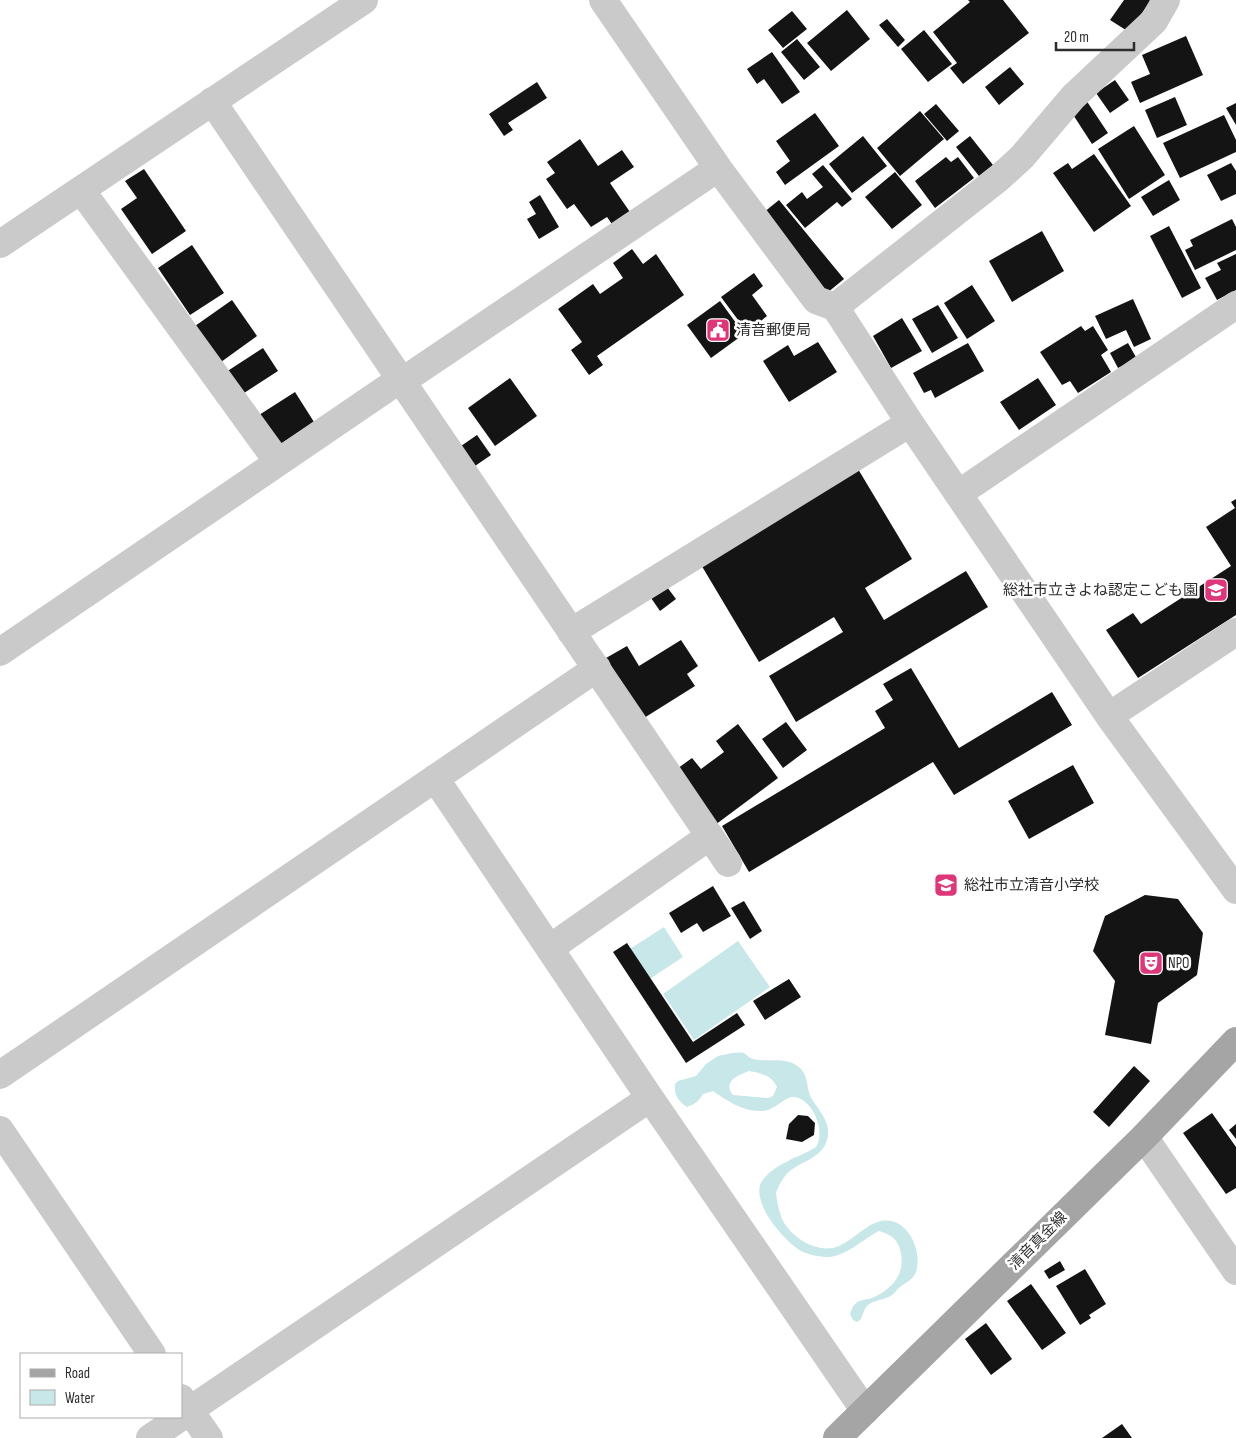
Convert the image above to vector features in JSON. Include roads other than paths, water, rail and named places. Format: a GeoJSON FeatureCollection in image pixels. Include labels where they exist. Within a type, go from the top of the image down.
{"type":"FeatureCollection","features":[{"type":"Feature","properties":{"kind":"main road","name":"清音真金線"},"geometry":{"type":"LineString","coordinates":[[837,1438],[1144,1137],[1236,1041]]}},
{"type":"Feature","properties":{"kind":"street"},"geometry":{"type":"LineString","coordinates":[[0,244],[364,0]]}},
{"type":"Feature","properties":{"kind":"street"},"geometry":{"type":"LineString","coordinates":[[603,0],[718,168],[816,300],[835,307],[910,423],[1108,716],[1236,890]]}},
{"type":"Feature","properties":{"kind":"street"},"geometry":{"type":"LineString","coordinates":[[835,307],[1000,178],[1022,157],[1073,97],[1154,21],[1166,0]]}},
{"type":"Feature","properties":{"kind":"street"},"geometry":{"type":"LineString","coordinates":[[212,101],[728,863]]}},
{"type":"Feature","properties":{"kind":"street"},"geometry":{"type":"LineString","coordinates":[[0,652],[278,462],[718,168]]}},
{"type":"Feature","properties":{"kind":"street"},"geometry":{"type":"LineString","coordinates":[[81,190],[278,462]]}},
{"type":"Feature","properties":{"kind":"street"},"geometry":{"type":"LineString","coordinates":[[958,494],[1236,305]]}},
{"type":"Feature","properties":{"kind":"street"},"geometry":{"type":"LineString","coordinates":[[571,632],[910,423]]}},
{"type":"Feature","properties":{"kind":"street"},"geometry":{"type":"LineString","coordinates":[[1108,716],[1236,632]]}},
{"type":"Feature","properties":{"kind":"street"},"geometry":{"type":"LineString","coordinates":[[0,1075],[597,668]]}},
{"type":"Feature","properties":{"kind":"street"},"geometry":{"type":"LineString","coordinates":[[436,778],[650,1098],[865,1411]]}},
{"type":"Feature","properties":{"kind":"street"},"geometry":{"type":"LineString","coordinates":[[550,948],[710,836]]}},
{"type":"Feature","properties":{"kind":"street"},"geometry":{"type":"LineString","coordinates":[[209,1438],[183,1410],[650,1098]]}},
{"type":"Feature","properties":{"kind":"street"},"geometry":{"type":"LineString","coordinates":[[0,1130],[151,1353]]}},
{"type":"Feature","properties":{"kind":"street"},"geometry":{"type":"LineString","coordinates":[[1144,1137],[1236,1271]]}},
{"type":"Feature","properties":{"kind":"street"},"geometry":{"type":"LineString","coordinates":[[150,1438],[174,1418]]}},
{"type":"Feature","properties":{"kind":"water"},"geometry":{"type":"Polygon","coordinates":[[[664,927],[683,957],[645,982],[625,952],[664,927]]]}},
{"type":"Feature","properties":{"kind":"water"},"geometry":{"type":"Polygon","coordinates":[[[738,941],[770,987],[694,1040],[663,994],[738,941]]]}},
{"type":"Feature","properties":{"kind":"water"},"geometry":{"type":"Polygon","coordinates":[[[744,1053],[753,1059],[784,1061],[796,1065],[804,1072],[809,1093],[826,1120],[828,1137],[822,1149],[818,1154],[790,1171],[782,1180],[776,1193],[782,1219],[792,1232],[806,1243],[823,1248],[839,1246],[881,1221],[890,1221],[898,1224],[911,1236],[915,1245],[918,1263],[915,1275],[892,1295],[868,1305],[861,1319],[857,1322],[853,1320],[850,1314],[854,1305],[859,1301],[872,1298],[885,1291],[899,1275],[902,1262],[899,1245],[891,1236],[879,1231],[843,1253],[826,1257],[803,1252],[787,1240],[771,1221],[760,1199],[759,1189],[762,1181],[773,1170],[816,1147],[819,1133],[816,1117],[807,1103],[794,1097],[790,1097],[765,1111],[753,1111],[740,1107],[713,1091],[703,1094],[700,1099],[687,1107],[677,1097],[675,1084],[678,1081],[696,1076],[706,1064],[718,1056],[744,1053]],[[749,1071],[740,1075],[730,1083],[730,1090],[733,1095],[768,1098],[773,1096],[777,1087],[775,1083],[766,1076],[749,1071]]]}},
{"type":"Feature","properties":{"kind":"place","name":"清音郵便局"},"geometry":{"type":"Point","coordinates":[718,330]}},
{"type":"Feature","properties":{"kind":"place","name":"総社市立きよね認定こども園"},"geometry":{"type":"Point","coordinates":[1216,590]}},
{"type":"Feature","properties":{"kind":"place","name":"総社市立清音小学校"},"geometry":{"type":"Point","coordinates":[946,885]}},
{"type":"Feature","properties":{"kind":"place","name":"NPO"},"geometry":{"type":"Point","coordinates":[1151,963]}}]}
